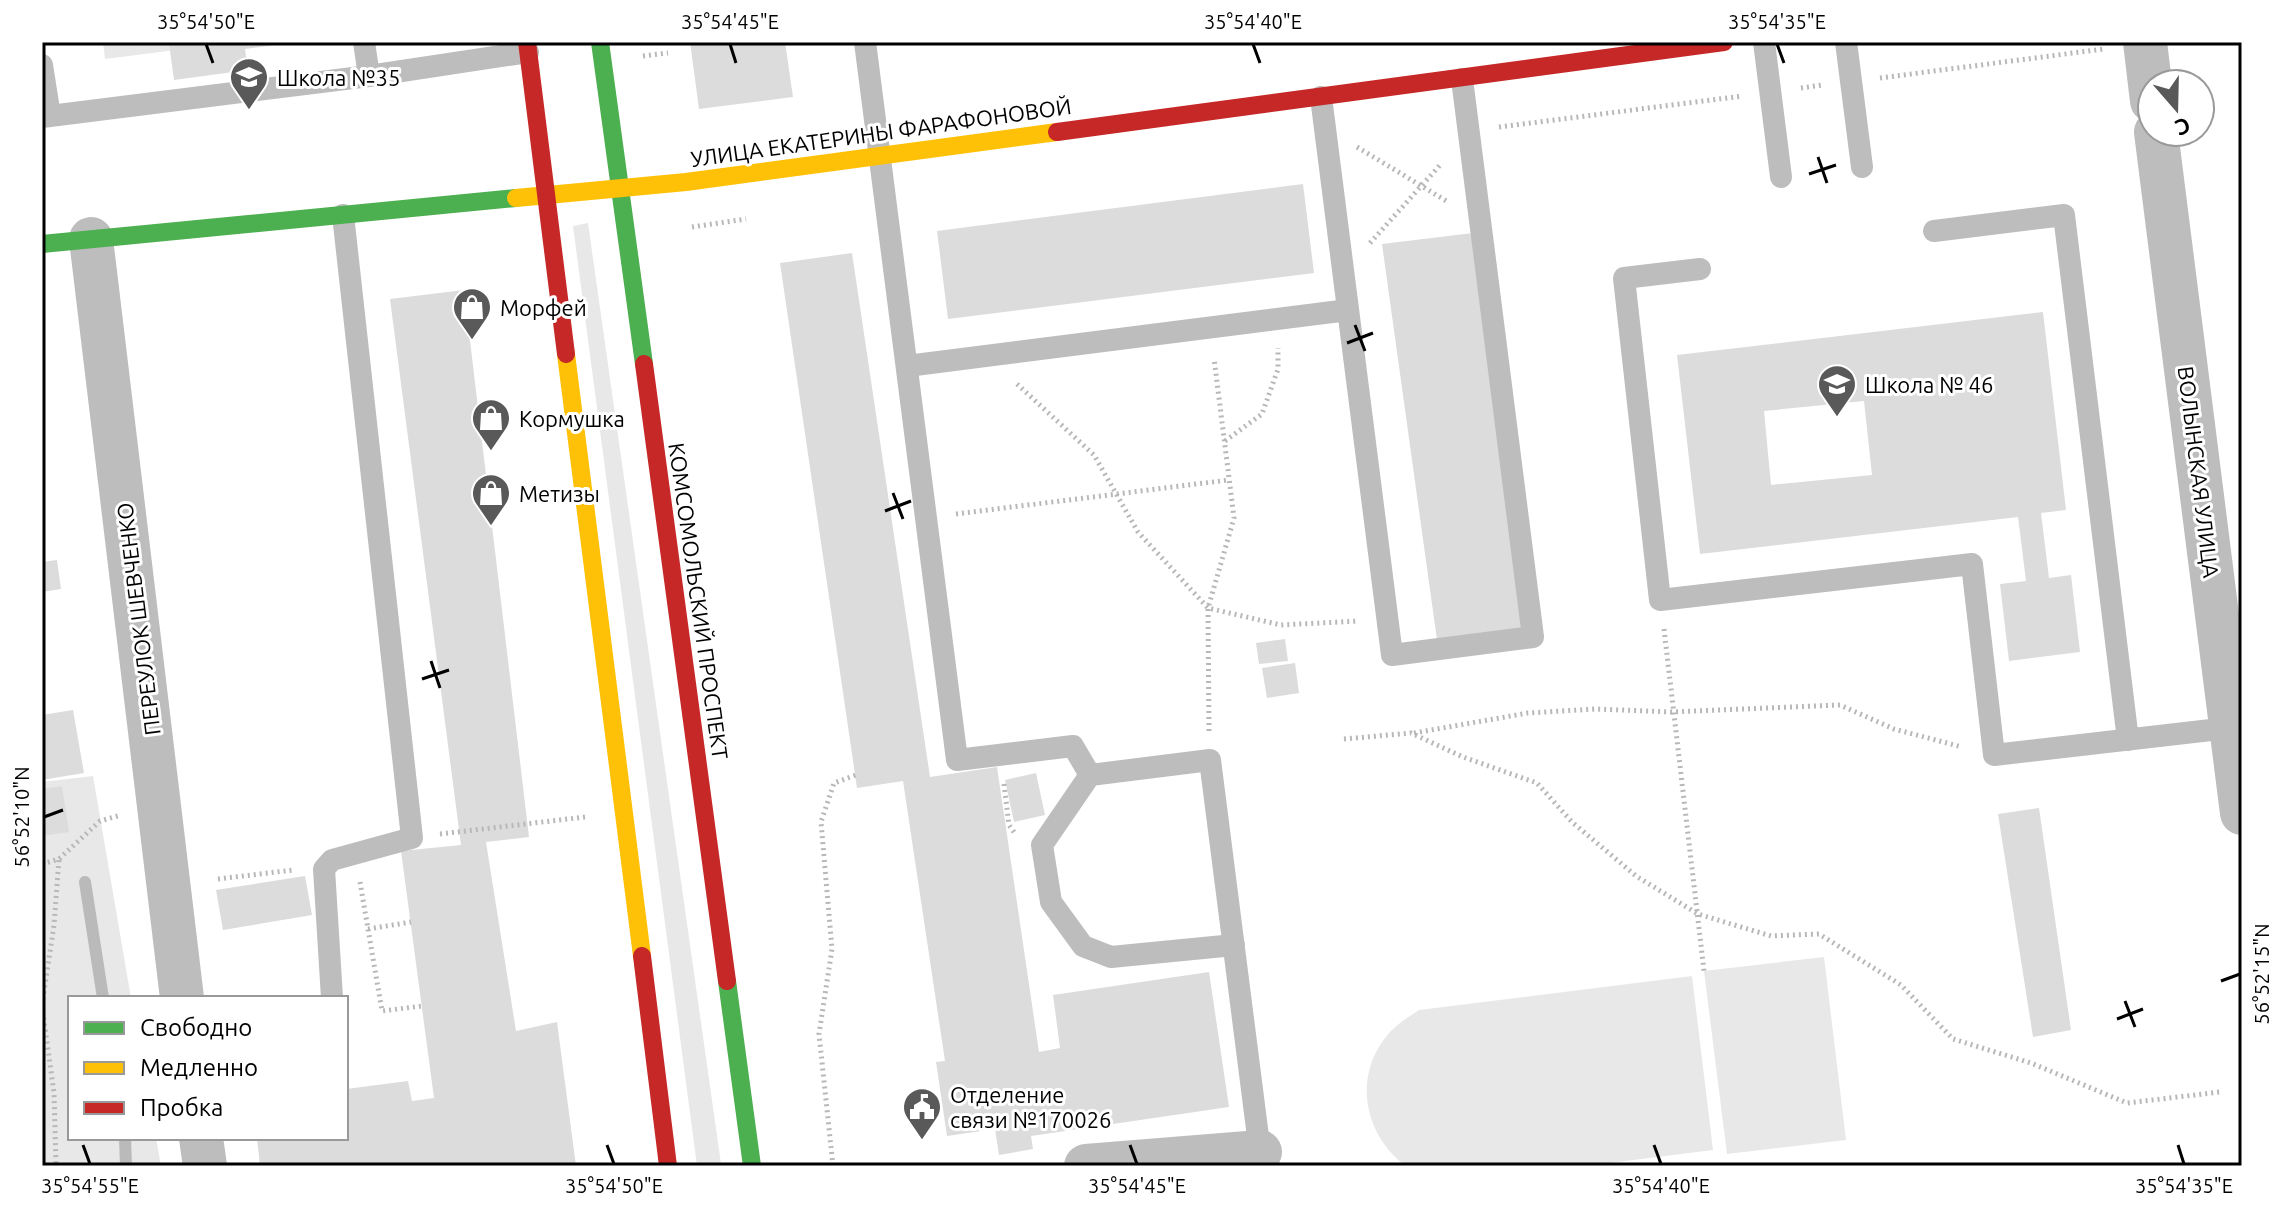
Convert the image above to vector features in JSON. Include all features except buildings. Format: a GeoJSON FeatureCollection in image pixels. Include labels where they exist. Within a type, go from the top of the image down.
{"type":"FeatureCollection","features":[{"type":"Feature","properties":{"kind":"street","name":"КОМСОМОЛЬСКИЙ ПРОСПЕКТ"},"geometry":{"type":"LineString","coordinates":[[600,42],[752,1166]]}},
{"type":"Feature","properties":{"kind":"street","name":"УЛИЦА ЕКАТЕРИНЫ ФАРАФОНОВОЙ"},"geometry":{"type":"LineString","coordinates":[[42,244],[546,197],[880,158],[1724,42]]}},
{"type":"Feature","properties":{"kind":"street"},"geometry":{"type":"LineString","coordinates":[[2145,43],[2148,68]]}},
{"type":"Feature","properties":{"kind":"street"},"geometry":{"type":"LineString","coordinates":[[527,47],[668,1166]]}},
{"type":"Feature","properties":{"kind":"street","name":"ВОЛЫНСКАЯ УЛИЦА"},"geometry":{"type":"LineString","coordinates":[[2158,148],[2237,727],[2242,813]]}},
{"type":"Feature","properties":{"kind":"street","name":"ПЕРЕУЛОК ШЕВЧЕНКО"},"geometry":{"type":"LineString","coordinates":[[91,239],[182,996]]}},
{"type":"Feature","properties":{"kind":"street"},"geometry":{"type":"LineString","coordinates":[[201,1140],[205,1166]]}},
{"type":"Feature","properties":{"kind":"street"},"geometry":{"type":"LineString","coordinates":[[1086,1166],[1261,1159]]}},
{"type":"Feature","properties":{"kind":"lane"},"geometry":{"type":"LineString","coordinates":[[364,42],[369,76]]}},
{"type":"Feature","properties":{"kind":"lane"},"geometry":{"type":"LineString","coordinates":[[865,42],[957,760],[1073,746],[1090,775]]}},
{"type":"Feature","properties":{"kind":"lane"},"geometry":{"type":"LineString","coordinates":[[1548,42],[1551,66]]}},
{"type":"Feature","properties":{"kind":"lane"},"geometry":{"type":"LineString","coordinates":[[1764,42],[1781,177]]}},
{"type":"Feature","properties":{"kind":"lane"},"geometry":{"type":"LineString","coordinates":[[1846,42],[1862,167]]}},
{"type":"Feature","properties":{"kind":"lane"},"geometry":{"type":"LineString","coordinates":[[42,65],[46,117],[369,76],[527,47]]}},
{"type":"Feature","properties":{"kind":"lane"},"geometry":{"type":"LineString","coordinates":[[1321,97],[1392,655],[1533,637],[1462,79]]}},
{"type":"Feature","properties":{"kind":"lane"},"geometry":{"type":"LineString","coordinates":[[332,996],[324,869],[332,860],[412,838],[343,215]]}},
{"type":"Feature","properties":{"kind":"lane"},"geometry":{"type":"LineString","coordinates":[[1934,231],[2064,215],[2128,740]]}},
{"type":"Feature","properties":{"kind":"lane"},"geometry":{"type":"LineString","coordinates":[[1700,269],[1624,278],[1660,600],[1972,564],[1994,755],[2237,727]]}},
{"type":"Feature","properties":{"kind":"lane"},"geometry":{"type":"LineString","coordinates":[[907,366],[1348,310]]}},
{"type":"Feature","properties":{"kind":"lane"},"geometry":{"type":"LineString","coordinates":[[1234,945],[1111,957],[1083,946],[1051,902],[1042,845],[1090,775],[1210,760],[1234,945],[1261,1159]]}},
{"type":"Feature","properties":{"kind":"path"},"geometry":{"type":"LineString","coordinates":[[1343,272],[1423,187],[1468,131],[2145,43]]}},
{"type":"Feature","properties":{"kind":"path"},"geometry":{"type":"LineString","coordinates":[[1326,138],[1348,142],[1473,217],[1481,228]]}},
{"type":"Feature","properties":{"kind":"path"},"geometry":{"type":"LineString","coordinates":[[692,227],[751,219]]}},
{"type":"Feature","properties":{"kind":"path"},"geometry":{"type":"LineString","coordinates":[[1224,442],[1262,414],[1278,369],[1279,318]]}},
{"type":"Feature","properties":{"kind":"path"},"geometry":{"type":"LineString","coordinates":[[1210,328],[1234,518],[1208,608],[1210,760]]}},
{"type":"Feature","properties":{"kind":"path"},"geometry":{"type":"LineString","coordinates":[[986,356],[1094,455],[1138,532],[1208,608],[1281,625],[1388,620]]}},
{"type":"Feature","properties":{"kind":"path"},"geometry":{"type":"LineString","coordinates":[[926,518],[1229,480]]}},
{"type":"Feature","properties":{"kind":"path"},"geometry":{"type":"LineString","coordinates":[[1660,600],[1704,971]]}},
{"type":"Feature","properties":{"kind":"path"},"geometry":{"type":"LineString","coordinates":[[1344,739],[1411,733],[1528,713],[1595,709],[1673,712],[1840,705],[1894,729],[1994,755]]}},
{"type":"Feature","properties":{"kind":"path"},"geometry":{"type":"LineString","coordinates":[[1411,733],[1463,757],[1537,783],[1572,822],[1636,876],[1698,914],[1771,936],[1819,934],[1901,985],[1953,1039],[2031,1063],[2127,1103],[2220,1092]]}},
{"type":"Feature","properties":{"kind":"path"},"geometry":{"type":"LineString","coordinates":[[1000,755],[1009,825],[1018,838],[1051,830]]}},
{"type":"Feature","properties":{"kind":"path"},"geometry":{"type":"LineString","coordinates":[[833,1166],[819,1034],[832,949],[821,822],[834,783],[856,775]]}},
{"type":"Feature","properties":{"kind":"path"},"geometry":{"type":"LineString","coordinates":[[42,864],[59,859],[100,821],[160,804]]}},
{"type":"Feature","properties":{"kind":"path"},"geometry":{"type":"LineString","coordinates":[[412,838],[588,817]]}},
{"type":"Feature","properties":{"kind":"path"},"geometry":{"type":"LineString","coordinates":[[356,853],[382,1011],[422,1006]]}},
{"type":"Feature","properties":{"kind":"path"},"geometry":{"type":"LineString","coordinates":[[56,1166],[54,1093],[42,1005],[54,925],[59,859]]}},
{"type":"Feature","properties":{"kind":"path"},"geometry":{"type":"LineString","coordinates":[[218,879],[326,866]]}},
{"type":"Feature","properties":{"kind":"path"},"geometry":{"type":"LineString","coordinates":[[368,929],[411,922]]}},
{"type":"Feature","properties":{"kind":"shaded area"},"geometry":{"type":"Polygon","coordinates":[[[103,42],[206,42],[207,46],[105,59],[103,42]]]}},
{"type":"Feature","properties":{"kind":"shaded area"},"geometry":{"type":"Polygon","coordinates":[[[588,223],[721,1164],[697,1166],[573,226],[588,223]]]}},
{"type":"Feature","properties":{"kind":"shaded area"},"geometry":{"type":"Polygon","coordinates":[[[93,776],[131,996],[68,996],[68,1140],[156,1140],[161,1166],[42,1166],[42,782],[93,776]]]}},
{"type":"Feature","properties":{"kind":"shaded area"},"geometry":{"type":"Polygon","coordinates":[[[1824,957],[1846,1140],[1727,1154],[1704,971],[1824,957]]]}},
{"type":"Feature","properties":{"kind":"shaded area"},"geometry":{"type":"Polygon","coordinates":[[[1692,976],[1713,1150],[1586,1166],[1406,1166],[1392,1154],[1373,1123],[1367,1089],[1375,1054],[1392,1030],[1419,1010],[1692,976]]]}},
{"type":"Feature","properties":{"kind":"waterway"},"geometry":{"type":"LineString","coordinates":[[85,882],[103,996]]}},
{"type":"Feature","properties":{"kind":"waterway"},"geometry":{"type":"LineString","coordinates":[[125,1140],[126,1166]]}},
{"type":"Feature","properties":{"kind":"traffic: fast"},"geometry":{"type":"LineString","coordinates":[[600,42],[644,364]]}},
{"type":"Feature","properties":{"kind":"traffic: fast"},"geometry":{"type":"LineString","coordinates":[[42,244],[516,198]]}},
{"type":"Feature","properties":{"kind":"traffic: fast"},"geometry":{"type":"LineString","coordinates":[[727,981],[752,1166]]}},
{"type":"Feature","properties":{"kind":"traffic: slow"},"geometry":{"type":"LineString","coordinates":[[516,198],[686,182],[1057,132]]}},
{"type":"Feature","properties":{"kind":"traffic: slow"},"geometry":{"type":"LineString","coordinates":[[566,354],[642,956]]}},
{"type":"Feature","properties":{"kind":"traffic: jam"},"geometry":{"type":"LineString","coordinates":[[527,42],[566,354]]}},
{"type":"Feature","properties":{"kind":"traffic: jam"},"geometry":{"type":"LineString","coordinates":[[1057,132],[1724,42]]}},
{"type":"Feature","properties":{"kind":"traffic: jam"},"geometry":{"type":"LineString","coordinates":[[644,364],[727,981]]}},
{"type":"Feature","properties":{"kind":"traffic: jam"},"geometry":{"type":"LineString","coordinates":[[642,956],[668,1166]]}},
{"type":"Feature","properties":{"kind":"place","name":"Школа №35"},"geometry":{"type":"Point","coordinates":[249,111]}},
{"type":"Feature","properties":{"kind":"place","name":"Морфей"},"geometry":{"type":"Point","coordinates":[472,341]}},
{"type":"Feature","properties":{"kind":"place","name":"Школа № 46"},"geometry":{"type":"Point","coordinates":[1837,418]}},
{"type":"Feature","properties":{"kind":"place","name":"Кормушка"},"geometry":{"type":"Point","coordinates":[491,452]}},
{"type":"Feature","properties":{"kind":"place","name":"Метизы"},"geometry":{"type":"Point","coordinates":[491,527]}},
{"type":"Feature","properties":{"kind":"place","name":"Отделение связи №170026"},"geometry":{"type":"Point","coordinates":[922,1141]}}]}
